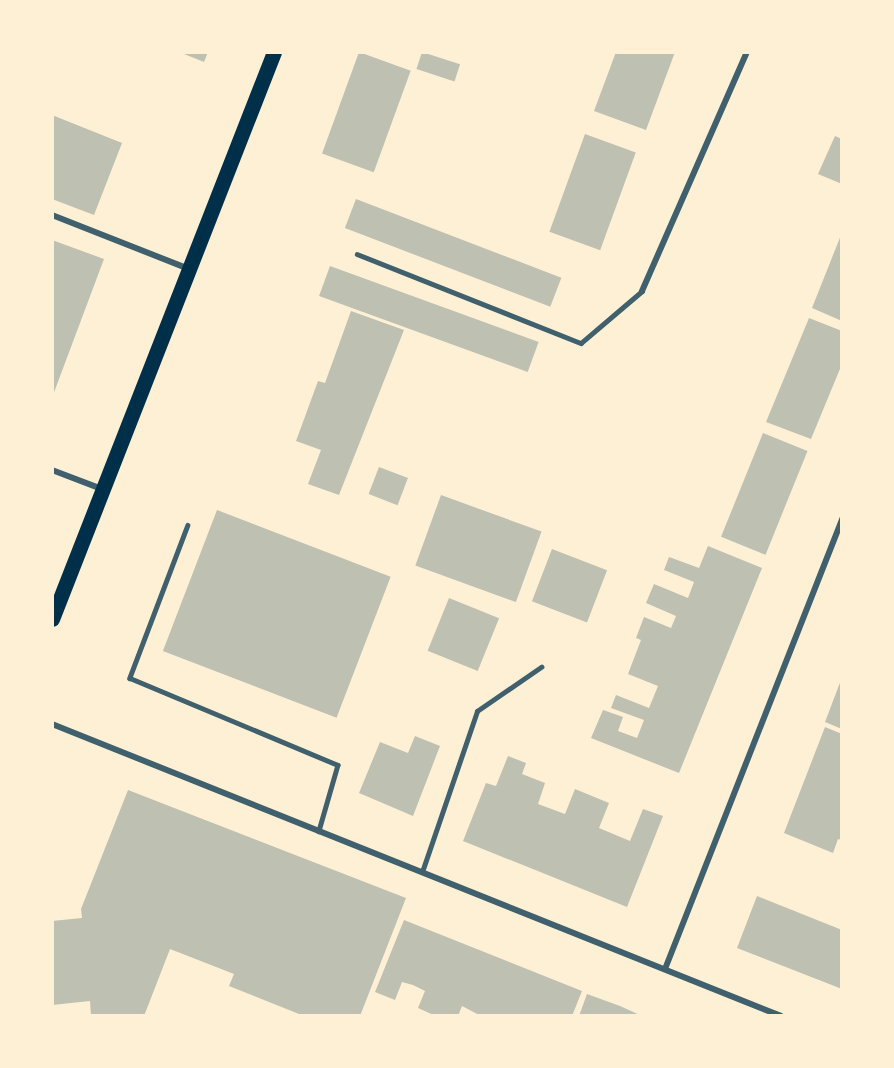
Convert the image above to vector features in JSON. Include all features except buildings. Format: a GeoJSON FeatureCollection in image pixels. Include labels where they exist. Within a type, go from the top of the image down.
{"type":"FeatureCollection","features":[{"type":"Feature","properties":{"kind":"main road"},"geometry":{"type":"LineString","coordinates":[[52,619],[274,52]]}},
{"type":"Feature","properties":{"kind":"street"},"geometry":{"type":"LineString","coordinates":[[642,291],[747,52]]}},
{"type":"Feature","properties":{"kind":"street"},"geometry":{"type":"LineString","coordinates":[[52,215],[189,269]]}},
{"type":"Feature","properties":{"kind":"street"},"geometry":{"type":"LineString","coordinates":[[52,470],[103,490]]}},
{"type":"Feature","properties":{"kind":"street"},"geometry":{"type":"LineString","coordinates":[[665,969],[842,519]]}},
{"type":"Feature","properties":{"kind":"street"},"geometry":{"type":"LineString","coordinates":[[52,724],[781,1016]]}},
{"type":"Feature","properties":{"kind":"lane"},"geometry":{"type":"LineString","coordinates":[[357,254],[581,343],[642,291]]}},
{"type":"Feature","properties":{"kind":"lane"},"geometry":{"type":"LineString","coordinates":[[188,525],[130,678],[338,765],[319,831]]}},
{"type":"Feature","properties":{"kind":"lane"},"geometry":{"type":"LineString","coordinates":[[422,872],[477,711],[542,667]]}}]}
